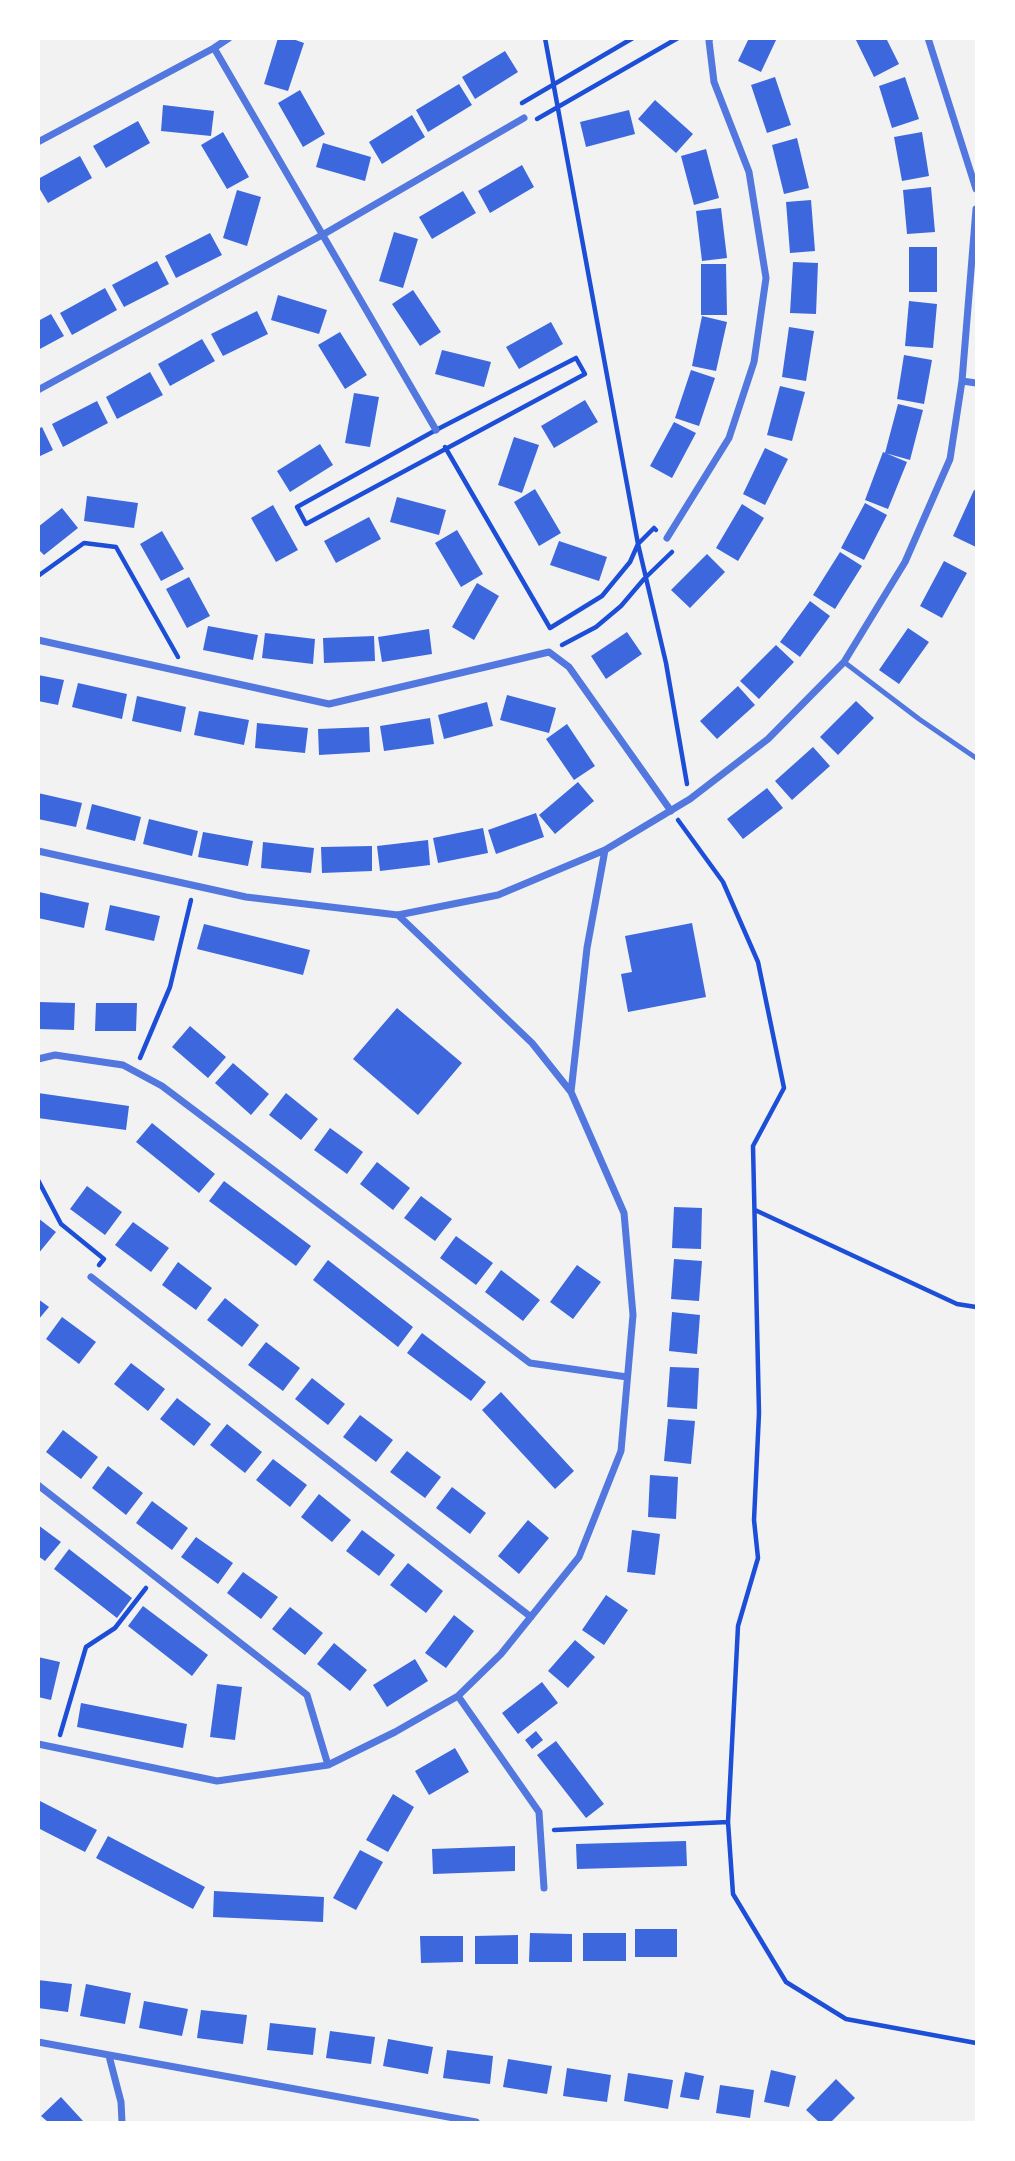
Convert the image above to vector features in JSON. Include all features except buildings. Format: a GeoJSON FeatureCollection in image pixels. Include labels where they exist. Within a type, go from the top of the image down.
{"type":"FeatureCollection","features":[{"type":"Feature","properties":{"kind":"street"},"geometry":{"type":"LineString","coordinates":[[38,142],[229,38]]}},
{"type":"Feature","properties":{"kind":"street"},"geometry":{"type":"LineString","coordinates":[[667,538],[729,438],[754,362],[766,278],[749,172],[714,82],[710,38]]}},
{"type":"Feature","properties":{"kind":"street"},"geometry":{"type":"LineString","coordinates":[[928,38],[976,189]]}},
{"type":"Feature","properties":{"kind":"street"},"geometry":{"type":"LineString","coordinates":[[214,48],[436,430]]}},
{"type":"Feature","properties":{"kind":"street"},"geometry":{"type":"LineString","coordinates":[[38,390],[324,234],[524,118]]}},
{"type":"Feature","properties":{"kind":"street"},"geometry":{"type":"LineString","coordinates":[[38,850],[246,897],[398,915],[498,895],[605,850],[690,799],[768,739],[844,662],[905,562],[950,459],[962,381],[976,209]]}},
{"type":"Feature","properties":{"kind":"street"},"geometry":{"type":"LineString","coordinates":[[962,381],[976,383]]}},
{"type":"Feature","properties":{"kind":"street"},"geometry":{"type":"LineString","coordinates":[[38,640],[329,704],[549,652],[569,667],[671,811]]}},
{"type":"Feature","properties":{"kind":"street"},"geometry":{"type":"LineString","coordinates":[[571,1092],[587,948],[605,850]]}},
{"type":"Feature","properties":{"kind":"street"},"geometry":{"type":"LineString","coordinates":[[38,1744],[218,1781],[328,1765],[395,1732],[458,1696],[501,1654],[579,1557],[621,1451],[633,1315],[624,1213],[571,1092],[532,1043],[398,915]]}},
{"type":"Feature","properties":{"kind":"street"},"geometry":{"type":"LineString","coordinates":[[38,1059],[55,1055],[123,1065],[162,1086],[530,1363],[627,1377]]}},
{"type":"Feature","properties":{"kind":"street"},"geometry":{"type":"LineString","coordinates":[[91,1278],[531,1617]]}},
{"type":"Feature","properties":{"kind":"street"},"geometry":{"type":"LineString","coordinates":[[38,1485],[307,1695],[328,1765]]}},
{"type":"Feature","properties":{"kind":"street"},"geometry":{"type":"LineString","coordinates":[[458,1696],[539,1812],[544,1888]]}},
{"type":"Feature","properties":{"kind":"street"},"geometry":{"type":"LineString","coordinates":[[38,2042],[475,2123]]}},
{"type":"Feature","properties":{"kind":"street"},"geometry":{"type":"LineString","coordinates":[[109,2056],[121,2102],[122,2123]]}},
{"type":"Feature","properties":{"kind":"lane"},"geometry":{"type":"LineString","coordinates":[[844,662],[976,758]]}},
{"type":"Feature","properties":{"kind":"path"},"geometry":{"type":"LineString","coordinates":[[545,38],[638,544],[666,663],[690,799]]}},
{"type":"Feature","properties":{"kind":"path"},"geometry":{"type":"LineString","coordinates":[[633,38],[517,106],[528,124],[676,39]]}},
{"type":"Feature","properties":{"kind":"path"},"geometry":{"type":"LineString","coordinates":[[436,430],[550,628],[602,596],[631,562],[638,544],[654,528],[676,548],[621,606],[596,627],[549,652]]}},
{"type":"Feature","properties":{"kind":"path"},"geometry":{"type":"LineString","coordinates":[[38,576],[84,544],[116,547],[187,673]]}},
{"type":"Feature","properties":{"kind":"path"},"geometry":{"type":"LineString","coordinates":[[671,811],[723,882],[758,962],[783,1088],[753,1146],[759,1413],[754,1520],[758,1558],[738,1626],[728,1822],[733,1894],[786,1982],[846,2019],[976,2043]]}},
{"type":"Feature","properties":{"kind":"path"},"geometry":{"type":"LineString","coordinates":[[134,1071],[170,987],[195,885]]}},
{"type":"Feature","properties":{"kind":"path"},"geometry":{"type":"LineString","coordinates":[[38,1180],[61,1224],[104,1259],[91,1278]]}},
{"type":"Feature","properties":{"kind":"path"},"geometry":{"type":"LineString","coordinates":[[755,1210],[957,1304],[976,1307]]}},
{"type":"Feature","properties":{"kind":"path"},"geometry":{"type":"LineString","coordinates":[[56,1747],[86,1647],[115,1628],[155,1576]]}},
{"type":"Feature","properties":{"kind":"path"},"geometry":{"type":"LineString","coordinates":[[540,1830],[728,1822]]}}]}
